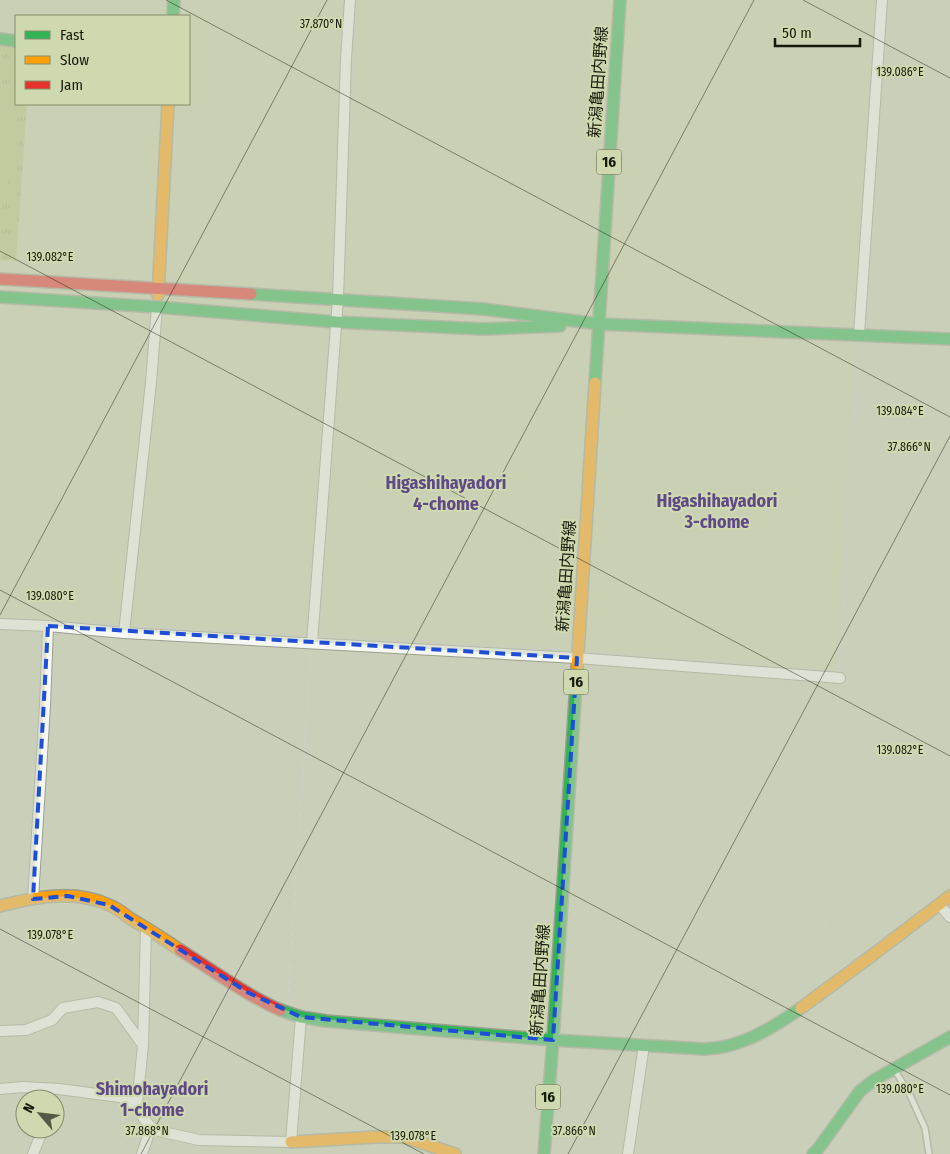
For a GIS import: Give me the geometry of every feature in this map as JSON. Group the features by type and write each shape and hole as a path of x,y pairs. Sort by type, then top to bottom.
{"street":[{"path":"173,15 174,0"},
{"path":"312,643 338,300 346,60 350,0"},
{"name":"新潟亀田内野線","path":"544,1154 620,0"},
{"path":"859,335 882,0"},
{"path":"0,40 15,41"},
{"path":"124,633 151,382 159,288 168,105"},
{"path":"0,279 483,310 599,324 950,339"},
{"path":"0,297 157,307 336,322 483,329 599,324"},
{"path":"0,624 124,633 577,658 840,678"},
{"path":"33,899 48,626"},
{"path":"0,906 33,899 68,896 87,898 109,905 269,1005 301,1017 326,1021 553,1040 704,1049 727,1046 752,1037 778,1024 950,896"},
{"path":"940,905 950,917"},
{"path":"146,928 143,1045 137,1104 144,1119 151,1127 159,1131 199,1140 291,1142 404,1137 455,1154"},
{"path":"0,1031 26,1030 52,1020 63,1008 98,1002 116,1008 143,1045"},
{"path":"291,1142 301,1017"},
{"path":"814,1154 860,1091 874,1080 950,1037"},
{"path":"628,1154 644,1045"},
{"path":"0,1090 23,1087 33,1089"},
{"path":"65,1094 120,1096 137,1104"},
{"path":"142,1154 151,1127"},
{"path":"33,1154 39,1139"}],"lane":[{"path":"894,1069 909,1094 924,1128 929,1154"}],"path":[{"path":"821,993 859,335"},
{"path":"287,1013 312,643"},
{"path":"840,678 950,686"},
{"path":"561,908 570,909 635,986 643,1005 644,1045"}],"highlighted area":[{"path":"48,626 577,658 553,1040 301,1017 249,993 109,905 68,896 33,899"}],"shaded area":[{"path":"0,0 349,0 307,635 0,616"},
{"path":"360,0 873,0 835,670 712,658 322,633"}],"green space":[{"path":"0,43 15,44 15,105 27,105 16,261 0,260"},
{"path":"0,83 15,96 15,105 8,187 0,206"}],"traffic: fast":[{"path":"173,15 174,0"},
{"path":"595,383 620,0"},
{"path":"0,39 15,41"},
{"path":"251,294 483,309 599,324 950,339"},
{"path":"0,297 157,307 336,322 483,329 560,326"},
{"path":"544,1154 577,669"},
{"path":"280,1010 301,1017 326,1021 553,1040 704,1049 724,1047 757,1035 801,1008"},
{"path":"813,1154 860,1091 874,1080 950,1037"}],"traffic: slow":[{"path":"158,295 168,105"},
{"path":"577,669 595,383"},
{"path":"0,906 54,896 82,897 96,900 115,908 180,950"},
{"path":"801,1008 950,896"},
{"path":"291,1142 404,1137 455,1154"}],"traffic: jam":[{"path":"0,279 251,294"},
{"path":"180,950 242,990 280,1010"}],"district":[{"name":"Higashihayadori 4-chome","path":"446,493"},
{"name":"Higashihayadori 3-chome","path":"717,511"},
{"name":"Shimohayadori 1-chome","path":"152,1099"}]}
